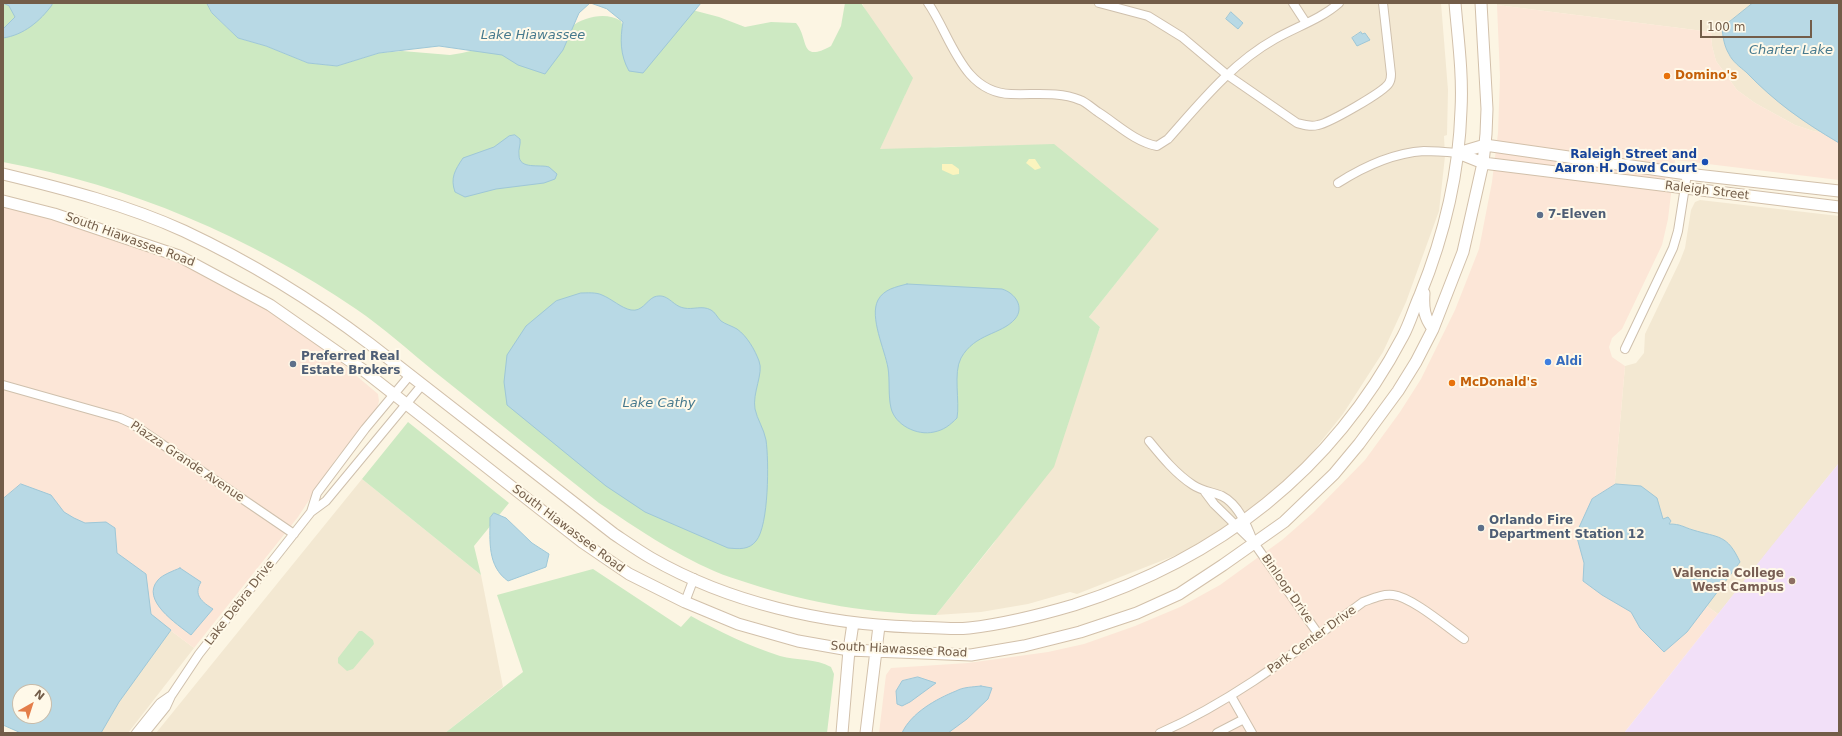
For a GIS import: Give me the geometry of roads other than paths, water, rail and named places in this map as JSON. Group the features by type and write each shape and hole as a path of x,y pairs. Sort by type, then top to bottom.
{"street":[{"path":"928,3 965,69 977,83 990,90 1009,94 1065,95 1082,101 1144,143 1157,146 1168,139 1226,74 1274,39 1306,23 1339,3"},
{"path":"1099,3 1148,16 1182,37 1226,74 1297,123 1306,126 1319,125 1380,93 1390,82 1391,74 1383,3"},
{"path":"1293,3 1306,23"},
{"name":"South Hiawassee Road","path":"3,174 67,189 134,211 184,231 290,289 334,317 614,534 651,558 694,578 761,603 798,614 879,626 966,629 1010,622 1056,610 1106,595 1150,577 1186,558 1241,523 1270,502 1301,474 1331,443 1358,408 1382,372 1404,333 1424,284 1440,238 1450,197 1458,153 1461,109 1461,69 1455,3"},
{"name":"South Hiawassee Road","path":"3,202 54,214 128,237 188,260 270,305 320,338 582,542 629,574 685,602 744,626 798,641 849,650 971,655 1024,646 1080,632 1137,613 1179,594 1284,522 1312,496 1359,444 1398,391 1433,329 1463,252 1483,163 1485,145 1487,109 1484,30 1481,3"},
{"name":"Raleigh Street","path":"1458,153 1485,145 1687,174 1839,191"},
{"path":"1338,183 1366,168 1401,154 1425,151 1458,153"},
{"name":"Raleigh Street","path":"1458,153 1483,163 1839,207"},
{"path":"1625,349 1673,248 1687,174"},
{"path":"1424,284 1423,308 1426,320 1433,329"},
{"name":"Lake Debra Drive","path":"311,512 317,494 393,394 410,375"},
{"name":"Piazza Grande Avenue","path":"3,385 120,418 131,423 294,534"},
{"name":"Lake Debra Drive","path":"145,733 166,707 171,696 199,654 311,512 326,501 422,385"},
{"path":"1149,441 1182,477 1205,492 1222,496 1241,523"},
{"path":"345,456 356,465"},
{"path":"1205,492 1214,504 1241,523"},
{"name":"Binloop Drive","path":"1241,523 1319,634"},
{"path":"685,602 694,578"},
{"name":"Park Center Drive","path":"1160,733 1181,724 1231,696 1273,669 1364,602 1378,596 1394,595 1408,600 1464,640"},
{"path":"842,733 849,650 853,623"},
{"path":"866,733 879,626"},
{"name":"Lake Debra Drive","path":"136,733 160,703 171,696"},
{"path":"1231,696 1252,733"},
{"path":"1217,733 1244,719"}],"water":[{"path":"3,3 52,3 52,5 37,22 18,34 3,38 3,29 15,17 9,6"},
{"name":"Lake Hiawassee","path":"207,3 590,3 579,13 563,50 545,74 518,65 502,55 439,46 379,53 337,66 308,63 266,46 238,38 212,13"},
{"name":"Lake Hiawassee","path":"591,3 701,3 643,73 629,71 626,65 622,53 621,35 623,22 607,9"},
{"name":"Charter Lake","path":"1753,3 1839,3 1839,143 1801,119 1779,102 1730,57 1723,38 1722,28"},
{"path":"1231,12 1243,23 1238,29 1226,19"},
{"path":"1361,32 1362,34 1365,33 1370,40 1357,46 1352,38"},
{"path":"515,135 520,139 519,155 522,163 531,166 549,167 557,174 555,179 544,183 496,189 465,197 455,192 453,178 463,158 494,147 509,136"},
{"path":"907,284 1002,289 1011,294 1019,305 1018,314 1015,319 1003,328 973,344 961,358 957,371 957,418 947,427 934,432 927,433 914,431 908,428 893,414 890,403 888,368 876,324 876,307 878,300 884,293"},
{"name":"Lake Cathy","path":"581,293 600,294 631,310 644,306 654,297 663,296 680,307 711,310 721,321 737,329 744,335 757,357 760,366 755,396 755,409 766,440 768,462 766,508 760,533 753,544 740,549 728,548 645,512 606,486 507,405 504,382 507,355 526,326 556,301"},
{"path":"21,484 51,495 64,512 74,518 85,523 106,522 115,528 117,553 146,574 151,614 171,630 119,702 101,733 21,733 3,725 3,499"},
{"path":"1616,484 1641,486 1657,498 1663,519 1668,517 1671,521 1669,524 1679,525 1721,538 1731,546 1740,562 1687,632 1664,652 1640,628 1631,612 1602,595 1583,581 1584,563 1576,534 1592,499"},
{"path":"494,513 506,518 532,543 549,554 546,567 508,581 501,575 493,561 490,544 490,518"},
{"path":"180,568 201,582 198,594 205,604 213,609 191,635 177,625 162,611 154,595 154,588 158,580"},
{"path":"918,677 936,683 910,702 902,706 897,704 896,691 902,681"},
{"path":"981,686 992,688 988,699 967,719 948,733 902,733 911,719 940,698 968,687"}],"place":[{"name":"Domino's","path":"1667,76"},
{"name":"Raleigh Street and Aaron H. Dowd Court","path":"1705,162"},
{"name":"7-Eleven","path":"1540,215"},
{"name":"Aldi","path":"1548,362"},
{"name":"Preferred Real Estate Brokers","path":"293,364"},
{"name":"McDonald's","path":"1452,383"},
{"name":"Orlando Fire Department Station 12","path":"1481,528"},
{"name":"Valencia College West Campus","path":"1792,581"}]}
